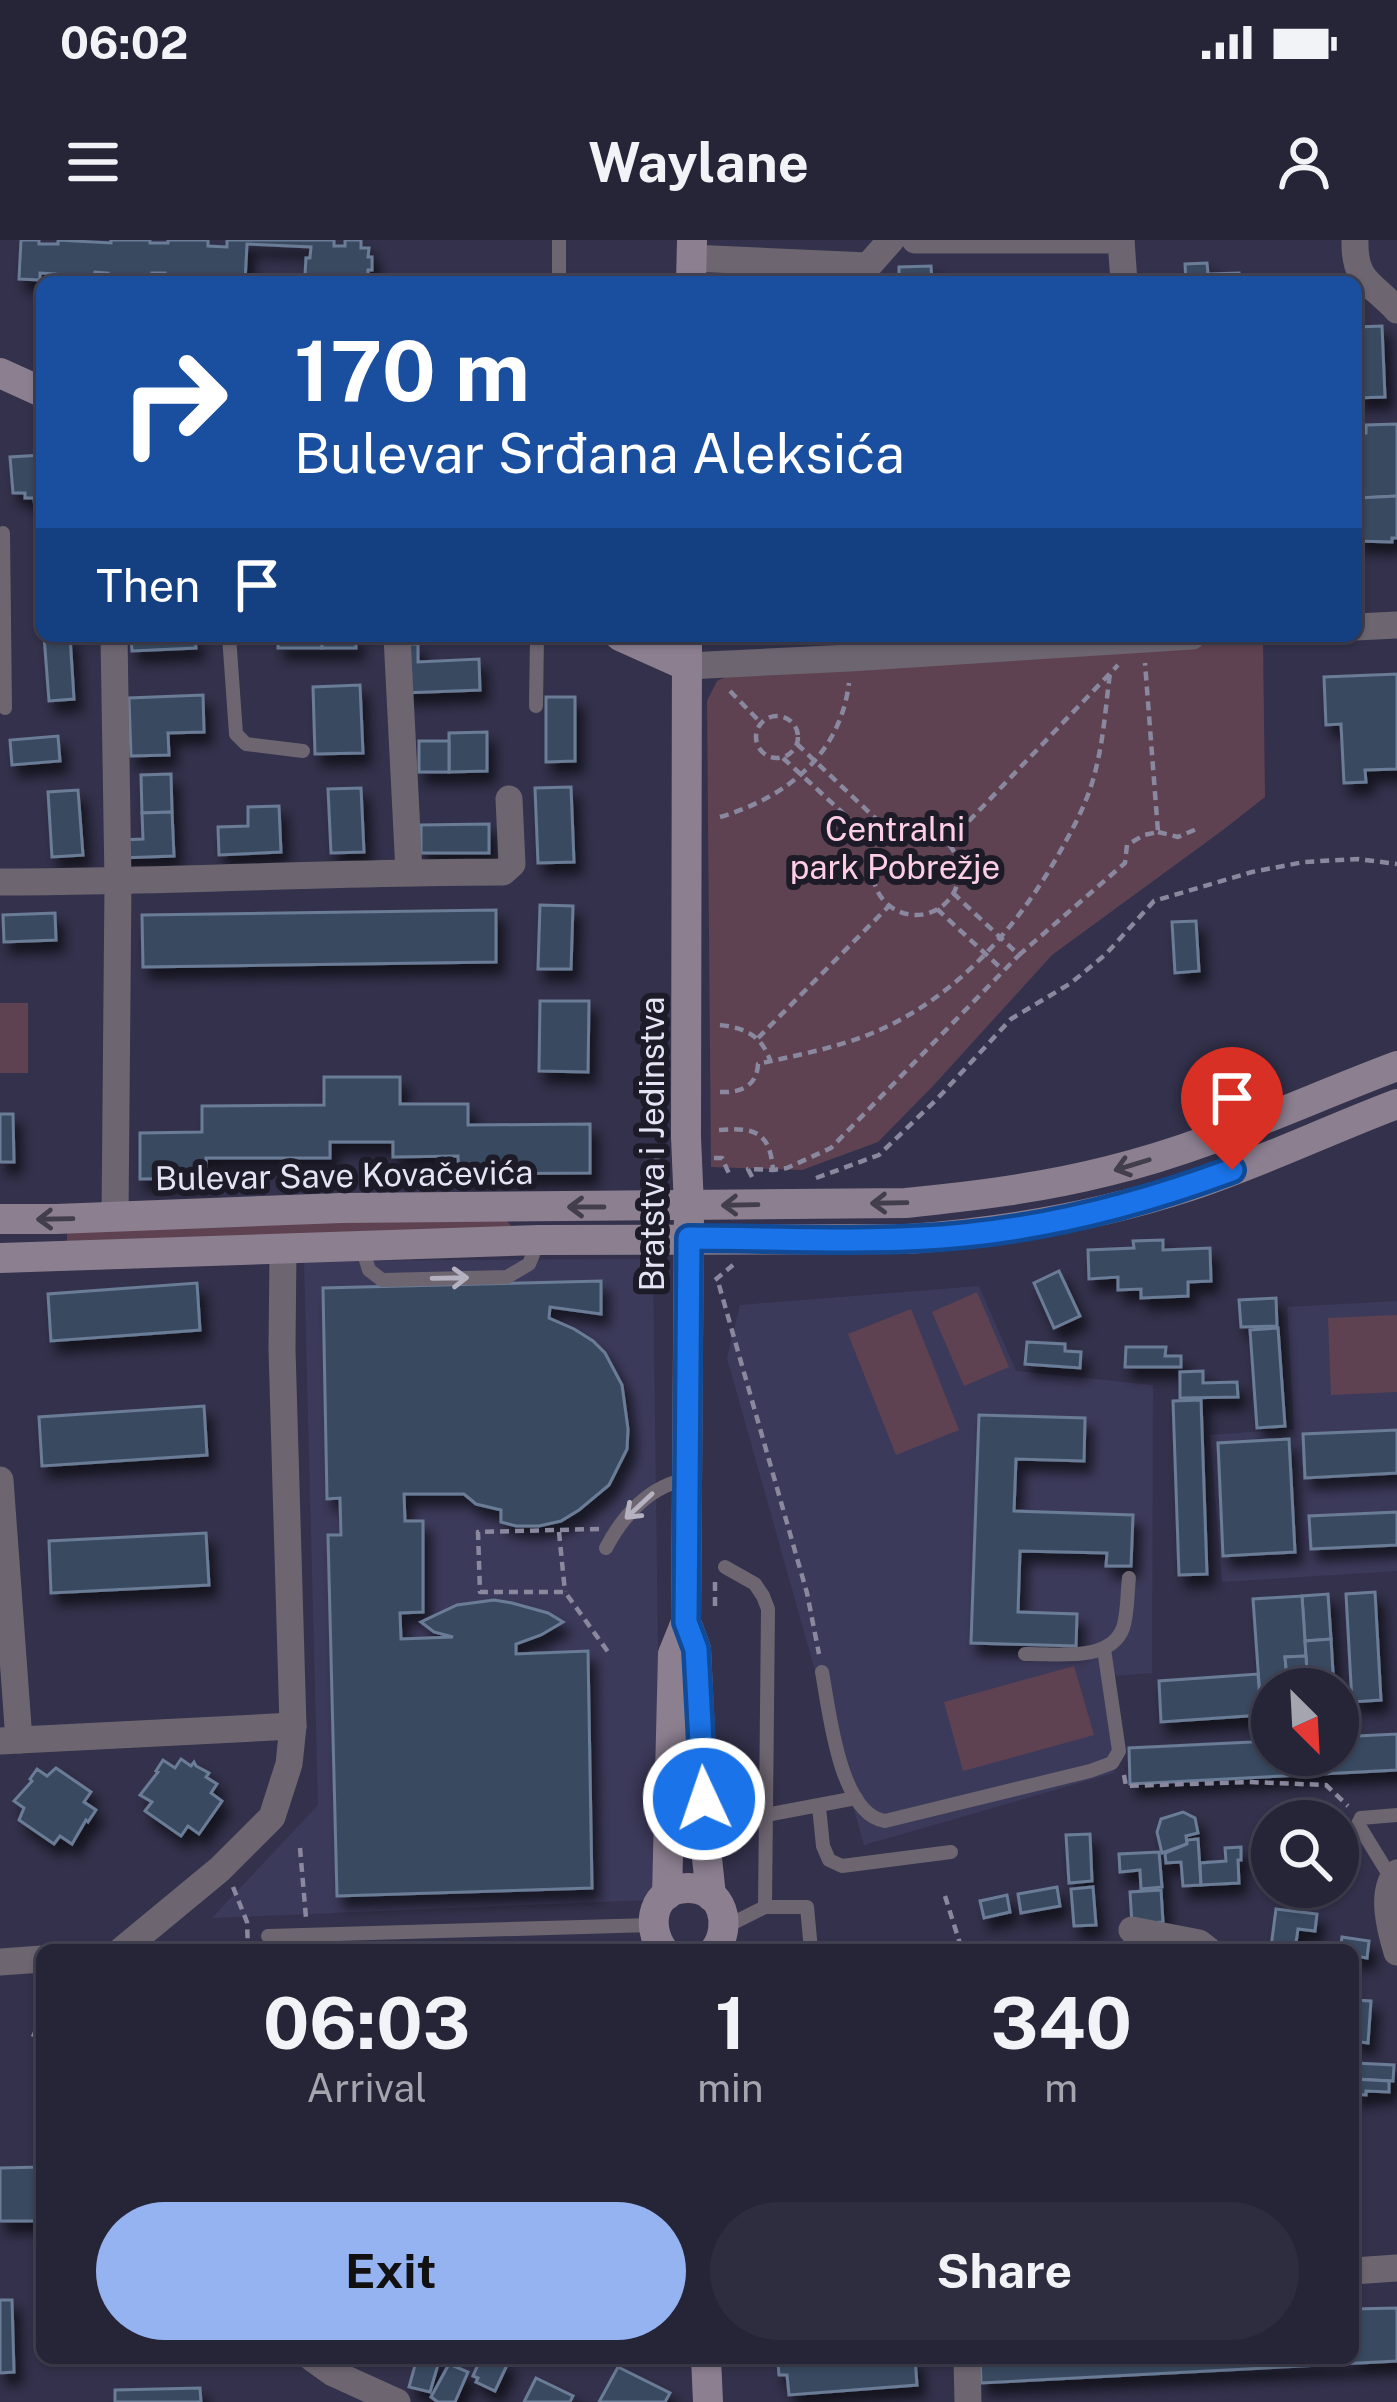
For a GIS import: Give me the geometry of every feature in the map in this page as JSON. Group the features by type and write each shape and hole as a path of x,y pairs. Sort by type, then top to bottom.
{"main road":[{"path":"0,373 36,389"},
{"path":"647,642 687,651"},
{"name":"Bratstva i Jedinstva","path":"687,651 686,1614 696,1649 711,1896 724,1915 720,1938"},
{"name":"Bulevar Save Kovačevića","path":"0,1219 341,1208 906,1203 986,1195 1111,1171 1182,1150 1397,1066"},
{"name":"Bulevar Save Kovačevića","path":"0,1258 539,1240 967,1234 1119,1207 1193,1184 1397,1104"},
{"name":"Bratstva i Jedinstva","path":"668,1895 673,1654 686,1614"},
{"path":"657,1937 659,1903 668,1895 689,1888 711,1896"},
{"path":"706,2364 707,2402"}],"street":[{"path":"691,260 864,274 891,240"},
{"path":"915,240 1121,240 1124,276"},
{"path":"1355,240 1361,276"},
{"path":"1366,294 1397,310"},
{"path":"1362,627 1397,625"},
{"path":"114,642 115,1217"},
{"path":"398,642 409,872"},
{"path":"687,651 1067,642"},
{"path":"0,882 503,872 512,864 508,799"},
{"path":"129,1944 220,1869 272,1817 289,1764 293,1726 283,1249"},
{"path":"0,1480 9,1740 293,1726"},
{"path":"1394,1875 1387,1891 1397,1952"},
{"path":"1132,1930 1200,1944"},
{"path":"0,1962 36,1959"},
{"path":"1359,2271 1397,2269"},
{"path":"326,2364 333,2402"},
{"path":"328,2364 397,2402"},
{"path":"968,2364 968,2402"}],"lane":[{"path":"559,240 559,276"},
{"path":"3,533 4,708"},
{"path":"229,642 236,734 246,744 303,751"},
{"path":"536,706 537,642"},
{"path":"606,1548 616,1528 652,1494 686,1480"},
{"path":"725,1567 755,1584 768,1609 765,1907"},
{"path":"1025,1654 1104,1649 1121,1634 1125,1623 1129,1579"},
{"path":"822,1672 838,1757 856,1798 875,1820 885,1821 1112,1763 1119,1751 1104,1649"},
{"path":"766,1815 856,1798"},
{"path":"819,1807 823,1846 829,1860 842,1866 951,1852"},
{"path":"1394,1875 1358,1824 1361,1818 1397,1815"},
{"path":"720,1938 765,1907 807,1907 810,1944"},
{"path":"268,1936 657,1937"}],"path":[{"path":"948,843 1141,642"},
{"path":"1144,642 1158,832"},
{"path":"720,817 778,794 814,760 844,716 837,651"},
{"path":"720,1092 750,1085 758,1064 864,1036 905,1016 941,994 1001,938 1041,885 1081,814 1097,765 1110,673"},
{"path":"730,691 761,723"},
{"path":"773,716 786,718 796,728 797,744 783,758 769,757 758,748 755,735 761,723 773,716"},
{"path":"797,744 893,835"},
{"path":"783,758 880,848"},
{"path":"762,1182 748,1169 787,1168 831,1148 1019,955 1125,863 1127,845 1144,835 1158,832 1178,837 1199,828"},
{"path":"922,829 948,843 958,867 953,892 937,909 913,915 889,906 872,872 880,848 893,835 908,830 922,829"},
{"path":"824,1186 806,1185 879,1155 1011,1019 1071,983 1106,954 1154,901 1304,862 1358,859 1397,864"},
{"path":"953,892 1019,955"},
{"path":"758,1038 889,906"},
{"path":"937,909 1004,971"},
{"path":"720,1025 747,1030 766,1048 770,1061"},
{"path":"719,1130 752,1130 763,1137 773,1170"},
{"path":"722,1158 736,1183"},
{"path":"644,1188 653,1178 656,1160"},
{"path":"719,1286 807,1593 822,1672"},
{"path":"565,1592 480,1592 478,1532 616,1528"},
{"path":"559,1532 565,1592 611,1656"},
{"path":"1119,1751 1126,1786 1326,1785 1361,1818"},
{"path":"299,1848 308,1936"},
{"path":"220,1869 236,1891 248,1922 248,1944"},
{"path":"946,1896 960,1944"},
{"path":"33,2037 36,2030"}],"shaded area":[{"path":"653,1259 661,1886 649,1900 212,1918 318,1805 304,1261"},
{"path":"979,1286 1016,1371 1153,1385 1152,1673 1112,1676 1114,1773 864,1845 727,1358 740,1305"},
{"path":"1397,1301 1397,1571 1222,1582 1210,1435 1294,1429 1287,1307"}],"green space":[{"name":"Centralni park Pobrežje","path":"1263,642 1265,797 1052,955 878,1142 802,1170 711,1167 707,701 717,681 742,669"},
{"path":"0,1003 28,1003 28,1073 0,1073"},
{"path":"504,1217 516,1232 67,1242 67,1229"},
{"path":"977,1292 1009,1367 964,1386 932,1312"},
{"path":"911,1309 959,1430 896,1455 848,1334"},
{"path":"1397,1315 1397,1392 1331,1395 1328,1318"},
{"path":"1074,1666 1094,1735 963,1771 944,1702"}],"building":[{"path":"21,240 58,244 58,240 208,240 208,246 227,247 227,240 334,240 334,246 345,246 345,240 361,240 361,248 369,248 368,257 372,257 368,276 310,276 305,275 311,247 247,244 245,276 107,276 95,272 94,276 40,273 36,280 19,279"},
{"path":"1207,263 1208,274 1239,276 1186,276 1185,264"},
{"path":"931,266 932,276 899,276 899,267"},
{"path":"1382,326 1385,397 1362,398 1362,327"},
{"path":"1397,424 1397,496 1362,498 1366,425"},
{"path":"36,455 36,510 34,498 13,493 10,457"},
{"path":"1397,496 1397,538 1392,542 1362,541 1362,498"},
{"path":"44,642 70,642 74,699 49,701"},
{"path":"131,642 196,642 196,648 132,651"},
{"path":"278,642 322,642 322,648 278,648"},
{"path":"322,642 356,642 356,648 322,648"},
{"path":"401,644 418,644 418,662 479,659 480,690 403,693"},
{"path":"1397,674 1397,769 1365,770 1366,782 1344,783 1341,724 1326,725 1324,677"},
{"path":"360,685 363,753 315,754 313,687"},
{"path":"203,695 204,732 168,733 169,755 131,756 129,698"},
{"path":"546,697 575,697 575,761 546,762"},
{"path":"487,732 487,771 449,772 449,733"},
{"path":"58,736 60,761 12,765 10,740"},
{"path":"419,741 449,741 449,772 419,772"},
{"path":"171,774 172,812 142,813 141,775"},
{"path":"571,787 574,862 538,863 535,788"},
{"path":"361,788 364,852 331,853 328,789"},
{"path":"78,790 83,855 52,857 48,792"},
{"path":"279,806 281,852 219,855 218,827 248,826 248,807"},
{"path":"172,812 174,856 120,858 120,840 143,839 142,813"},
{"path":"489,824 489,853 421,853 421,825"},
{"path":"540,905 573,906 571,969 538,969"},
{"path":"496,910 496,962 143,967 142,915"},
{"path":"55,913 56,940 4,942 3,915"},
{"path":"1196,921 1199,971 1175,973 1172,922"},
{"path":"540,1001 589,1001 588,1072 539,1071"},
{"path":"324,1077 400,1077 400,1104 468,1104 468,1125 590,1124 590,1173 459,1174 458,1156 393,1157 393,1142 330,1142 330,1158 206,1158 206,1178 140,1179 140,1133 202,1132 202,1106 324,1105"},
{"path":"0,1114 13,1114 14,1162 0,1162"},
{"path":"1163,1240 1163,1250 1210,1248 1211,1281 1188,1282 1188,1296 1141,1298 1141,1289 1118,1290 1118,1277 1089,1279 1088,1250 1134,1248 1133,1241"},
{"path":"1059,1271 1080,1316 1054,1328 1034,1283"},
{"path":"601,1281 601,1314 550,1307 549,1318 593,1341 622,1385 627,1449 609,1485 561,1521 539,1526 501,1522 501,1510 476,1504 464,1494 404,1494 405,1521 423,1521 423,1612 400,1613 401,1639 453,1637 421,1622 457,1605 494,1600 512,1603 563,1622 516,1644 516,1654 588,1651 592,1888 337,1896 328,1535 341,1535 340,1498 327,1499 323,1288"},
{"path":"197,1283 200,1330 51,1341 48,1294"},
{"path":"1276,1298 1277,1326 1241,1327 1239,1300"},
{"path":"1278,1328 1285,1426 1257,1428 1250,1330"},
{"path":"1027,1342 1065,1344 1065,1351 1081,1352 1080,1368 1025,1364"},
{"path":"1126,1347 1166,1347 1165,1356 1181,1356 1181,1367 1125,1367"},
{"path":"1203,1371 1203,1383 1237,1382 1238,1397 1180,1398 1180,1372"},
{"path":"1201,1400 1207,1574 1179,1575 1173,1401"},
{"path":"204,1406 207,1455 42,1466 39,1417"},
{"path":"979,1415 1085,1418 1084,1461 1016,1459 1014,1511 1133,1515 1131,1566 1106,1566 1107,1553 1020,1551 1018,1612 1077,1614 1076,1646 971,1643"},
{"path":"1397,1430 1397,1473 1305,1478 1303,1434"},
{"path":"1289,1439 1295,1552 1223,1556 1218,1443"},
{"path":"1397,1512 1397,1545 1311,1549 1309,1516"},
{"path":"206,1533 209,1585 51,1593 49,1541"},
{"path":"1375,1592 1381,1700 1359,1702 1359,1668 1350,1668 1346,1594"},
{"path":"1328,1594 1331,1639 1305,1641 1302,1596"},
{"path":"1302,1596 1306,1656 1285,1657 1286,1668 1258,1668 1253,1599"},
{"path":"1331,1639 1333,1668 1307,1668 1305,1641"},
{"path":"1306,1656 1307,1668 1286,1668 1285,1657"},
{"path":"1251,1674 1251,1716 1161,1722 1159,1681"},
{"path":"1397,1734 1397,1770 1359,1772 1359,1736"},
{"path":"1251,1742 1251,1776 1283,1776 1130,1784 1129,1748"},
{"path":"181,1759 209,1773 206,1777 217,1784 211,1793 222,1801 199,1834 188,1826 181,1836 145,1811 152,1802 140,1795 163,1760 175,1768"},
{"path":"56,1768 91,1792 84,1802 96,1810 72,1844 60,1836 54,1844 19,1820 24,1808 14,1801 37,1769 47,1776"},
{"path":"1183,1812 1195,1818 1198,1833 1186,1836 1187,1844 1162,1853 1157,1832 1161,1819"},
{"path":"1090,1834 1092,1881 1069,1883 1066,1835"},
{"path":"1198,1839 1201,1885 1183,1886 1181,1862 1166,1863 1165,1853"},
{"path":"1241,1847 1239,1883 1201,1885 1200,1863 1226,1861 1225,1848"},
{"path":"1159,1852 1162,1887 1141,1889 1140,1870 1120,1872 1119,1854"},
{"path":"1057,1887 1060,1906 1021,1913 1018,1894"},
{"path":"1093,1887 1096,1925 1074,1926 1071,1889"},
{"path":"1161,1890 1163,1922 1132,1924 1130,1892"},
{"path":"1007,1895 1010,1912 984,1918 980,1901"},
{"path":"1276,1909 1317,1914 1315,1931 1298,1929 1296,1944 1271,1944"},
{"path":"1342,1937 1369,1941 1367,1958 1359,1957 1359,1944 1341,1944"},
{"path":"1359,2000 1371,2001 1368,2043 1359,2042"},
{"path":"1359,2063 1394,2065 1393,2081 1359,2079"},
{"path":"1359,2079 1389,2081 1389,2092 1366,2091 1359,2094"},
{"path":"36,2167 36,2221 0,2221 0,2168"},
{"path":"0,2300 12,2300 14,2372 0,2373"},
{"path":"1397,2308 1397,2361 1359,2363 1359,2309"},
{"path":"415,2364 438,2364 430,2392 409,2387"},
{"path":"449,2364 468,2372 455,2402 438,2402 431,2397"},
{"path":"478,2364 508,2364 495,2391 473,2376"},
{"path":"778,2364 915,2364 917,2385 789,2395 787,2375 779,2375"},
{"path":"980,2364 1340,2364 981,2383"},
{"path":"618,2367 670,2393 665,2402 599,2402"},
{"path":"536,2378 573,2396 570,2402 524,2402"},
{"path":"200,2388 201,2402 115,2402 115,2390"}],"route":[{"path":"704,1799 696,1649 686,1622 689,1238 967,1234 1119,1207 1232,1170"}]}
